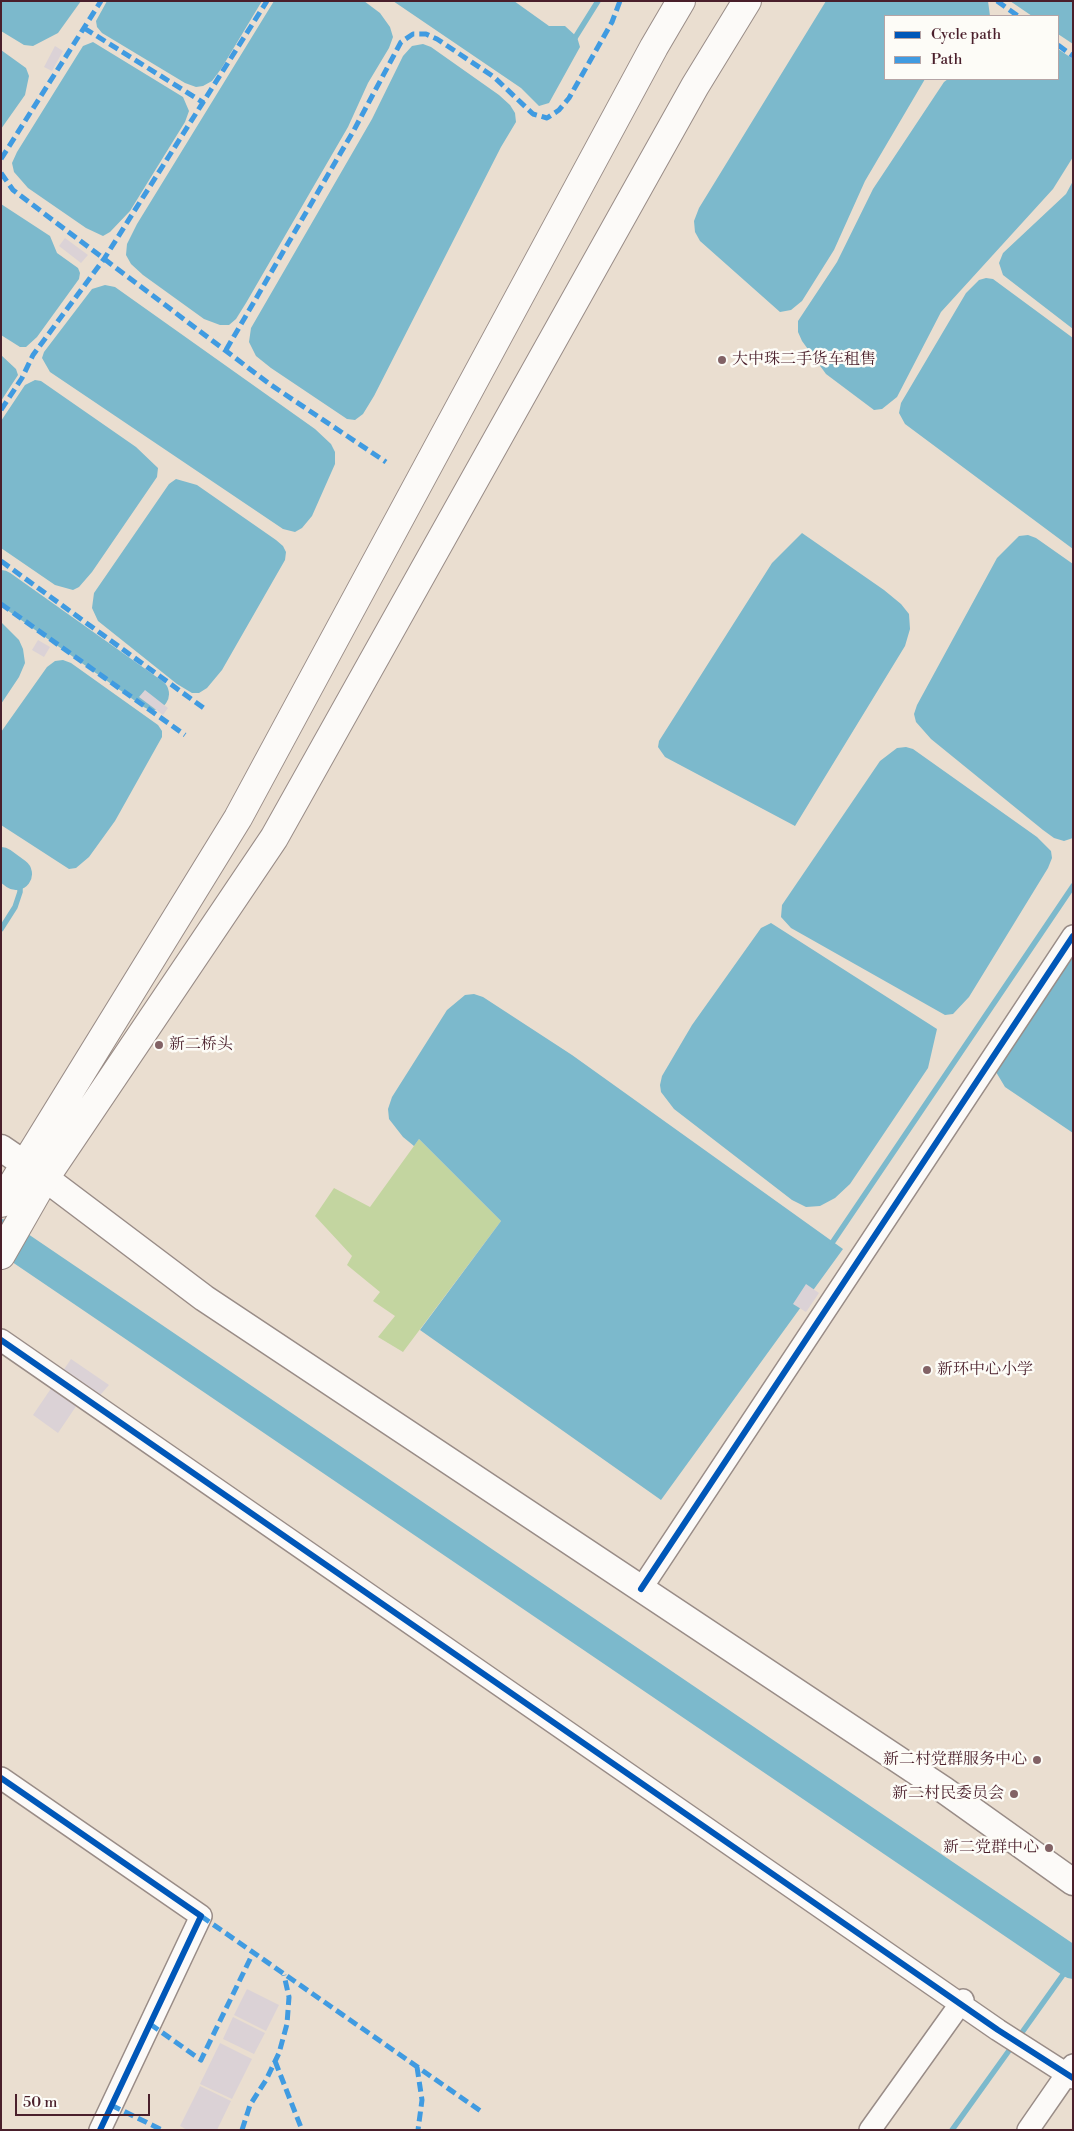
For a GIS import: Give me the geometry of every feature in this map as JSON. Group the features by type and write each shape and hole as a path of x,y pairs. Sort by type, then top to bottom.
{"highway":[{"path":"34,1171 238,818 654,47 681,1"},
{"path":"1,1255 11,1202 274,838 690,94 747,1"}],"street":[{"path":"641,1589 1073,936"},
{"path":"1,1148 204,1298 944,1790 1073,1882"},
{"path":"1,1340 998,2030 1073,2078"},
{"path":"1,1778 201,1916 100,2130"},
{"path":"870,2130 963,2000"},
{"path":"1028,2130 1073,2065"}],"green space":[{"path":"419,1139 501,1221 403,1352 378,1337 395,1316 373,1301 380,1292 347,1265 352,1256 315,1216 334,1188 370,1207"}],"water":[{"path":"1,1 81,1 58,33 33,46 24,45 1,31"},
{"path":"107,1 262,1 212,81 203,86 196,87 185,83 102,33 97,27 96,21"},
{"path":"274,1 364,1 380,13 390,27 393,37 389,48 368,83 348,127 246,303 236,319 229,325 220,325 204,319 143,275 131,264 126,255 127,244 137,224"},
{"path":"393,1 514,1 549,26 565,26 577,37 580,47 549,103 539,106 521,88"},
{"path":"826,1 988,1 990,15 884,15 884,80 924,80 865,181 834,250 802,301 791,310 780,312 700,241 695,232 694,221 699,208"},
{"path":"1010,1 1073,1 1073,44 1059,35 1059,15 1031,15"},
{"path":"93,42 183,97 189,111 185,122 130,211 110,232 103,236 86,228 28,188 14,172 12,163 83,46"},
{"path":"423,44 431,47 499,95 510,105 515,113 516,122 501,147 374,396 363,414 355,420 347,419 256,356 249,342 251,328 372,119 403,56 412,46"},
{"path":"1,50 26,68 29,76 25,95 1,129"},
{"path":"1059,50 1073,59 1073,157 1053,189 941,312 897,397 882,409 874,410 826,374 802,341 798,332 798,321 837,262 873,189 947,80 1059,80"},
{"path":"1073,181 1073,329 1003,275 999,263 1003,253 1066,194"},
{"path":"1,204 50,236 57,253 78,268 80,273 79,279 37,337 26,347 20,347 1,335"},
{"path":"993,279 1073,338 1073,549 905,424 899,413 901,403 966,293 979,280"},
{"path":"105,285 115,287 315,429 331,444 335,452 335,464 312,516 302,528 295,532 283,529 50,372 42,358 44,352 92,289"},
{"path":"1,355 16,369 18,375 1,401"},
{"path":"35,380 41,381 136,447 158,468 157,477 92,572 79,587 73,590 55,585 1,548 1,421 25,385"},
{"path":"176,479 197,485 276,540 283,546 286,552 285,560 222,670 207,688 199,693 192,693 177,684 98,621 92,608 94,593 169,484"},
{"path":"802,533 901,604 909,614 910,629 905,646 795,826 665,757 658,747 659,741 772,563"},
{"path":"1028,535 1036,538 1073,564 1073,838 1064,841 1054,838 1043,830 931,739 916,722 914,714 917,705 997,558 1019,536"},
{"path":"1,622 19,640 23,649 25,663 19,677 1,704"},
{"path":"63,660 71,663 158,725 162,731 162,737 115,821 89,857 76,868 69,869 1,825 1,732 47,667 55,661"},
{"path":"906,747 913,749 1037,837 1051,851 1052,858 1048,868 969,997 953,1014 945,1015 791,928 781,917 782,905 880,761 897,748"},
{"path":"771,923 937,1029 928,1068 850,1184 835,1198 820,1206 806,1207 792,1200 674,1109 661,1092 662,1076 692,1025 761,928"},
{"path":"1073,950 1073,1133 1005,1087 996,1072 997,1064"},
{"path":"474,994 483,997 572,1055 843,1249 661,1500 420,1330 501,1221 419,1139 414,1146 403,1137 389,1119 388,1109 392,1097 447,1010 465,995"}],"building":[{"path":"55,46 63,51 52,71 44,67"},
{"path":"65,238 88,255 81,263 59,246"},
{"path":"38,640 50,647 44,657 32,650"},
{"path":"145,690 168,708 163,715 139,697"},
{"path":"806,1284 819,1293 806,1312 793,1304"},
{"path":"71,1359 109,1385 95,1401 85,1393 58,1433 33,1415"},
{"path":"247,1989 279,2005 266,2031 234,2015"},
{"path":"233,2017 265,2033 254,2054 223,2039"},
{"path":"220,2043 252,2059 232,2099 200,2084"},
{"path":"200,2086 231,2101 217,2130 187,2130 180,2126"}],"waterway":[{"path":"573,41 598,1"},
{"path":"1,586 153,694"},
{"path":"1,863 16,874"},
{"path":"1,929 15,907 20,892 20,882 16,874"},
{"path":"832,1243 1073,886"},
{"path":"1,1235 1073,1963"},
{"path":"1018,2038 1072,1962"},
{"path":"952,2130 1013,2045"}],"marked path":[{"path":"1,159 101,1"},
{"path":"1,410 22,378 33,355 104,259 267,1"},
{"path":"226,350 354,130 401,42 413,34 426,34 437,39 494,77 533,114 547,118 559,110 569,98 612,22 620,1"},
{"path":"997,1 1017,15"},
{"path":"84,28 204,103"},
{"path":"1059,46 1073,56"},
{"path":"1,173 13,190 271,385 386,462"},
{"path":"1,561 205,709"},
{"path":"1,604 185,735"},
{"path":"201,1916 482,2112"},
{"path":"150,2024 201,2060 253,1953"},
{"path":"242,2130 250,2105 266,2080 279,2053 287,2024 289,1997 284,1975"},
{"path":"275,2061 302,2130"},
{"path":"417,2067 422,2100 418,2130"},
{"path":"111,2105 162,2130"}],"cycle path":[{"path":"641,1589 1073,936"},
{"path":"1,1340 998,2030 1073,2078"},
{"path":"1,1778 201,1916 100,2130"}],"place":[{"name":"大中珠二手货车租售","path":"722,360"},
{"name":"新二桥头","path":"159,1045"},
{"name":"新环中心小学","path":"927,1370"},
{"name":"新二村党群服务中心","path":"1037,1760"},
{"name":"新二村民委员会","path":"1014,1794"},
{"name":"新二党群中心","path":"1049,1848"}]}
